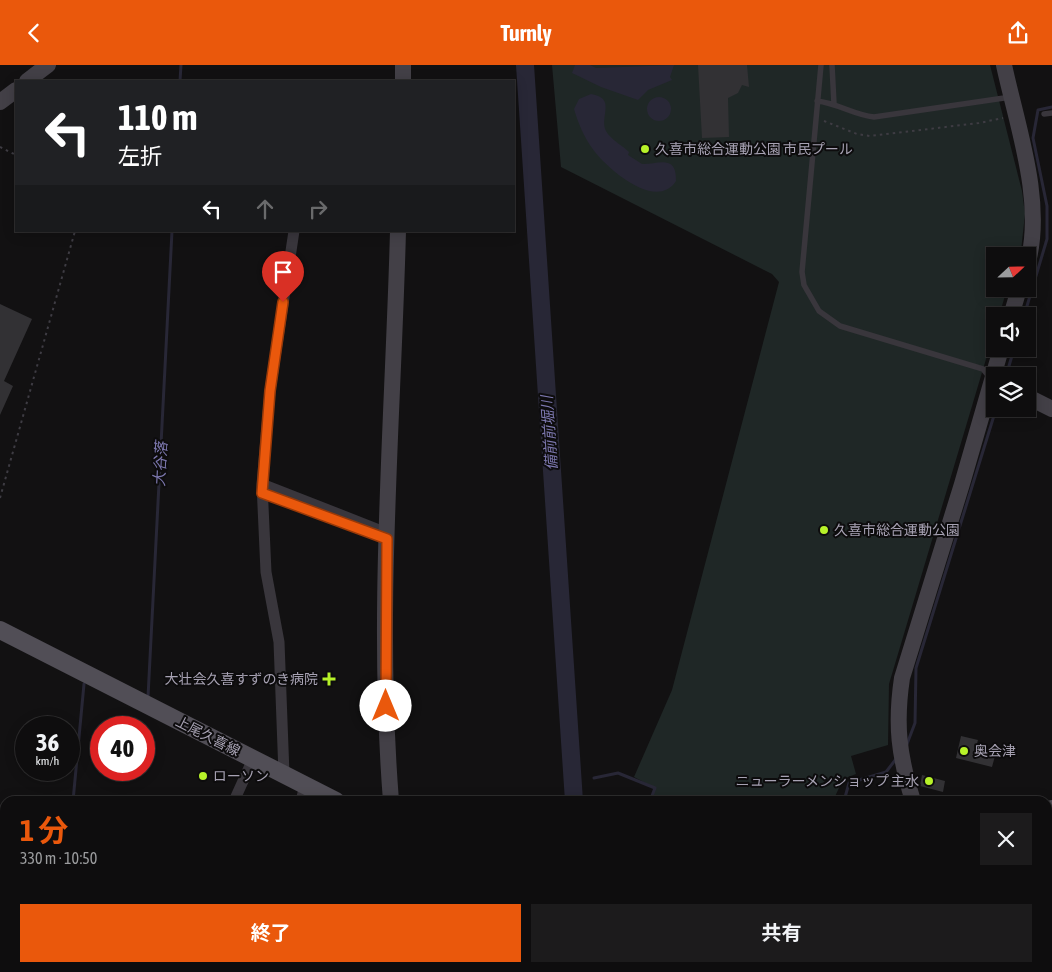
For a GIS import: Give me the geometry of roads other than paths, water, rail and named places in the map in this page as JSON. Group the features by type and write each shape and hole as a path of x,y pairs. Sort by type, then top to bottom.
{"main road":[{"name":"上尾久喜線","path":"0,630 284,774 303,793 315,796"}],"street":[{"path":"28,80 48,65"},
{"path":"403,65 403,80"},
{"path":"1004,65 1030,183 1034,217 1030,247"},
{"path":"0,102 15,91"},
{"path":"284,774 279,642 266,572 262,489 270,391 294,232"},
{"path":"391,796 386,706 387,536 398,232"},
{"path":"1036,401 1052,409"},
{"path":"912,796 901,759 898,740 898,704 902,678 986,403"},
{"path":"262,489 387,536"},
{"path":"236,796 253,759"}],"lane":[{"path":"821,65 802,272 804,285 819,311 840,326 983,369 986,372"},
{"path":"832,65 834,104"},
{"path":"817,101 834,104 861,115 874,117 1011,97"},
{"path":"1044,114 1052,113"}],"waterway":[{"name":"大谷落","path":"180,80 181,65"},
{"name":"備前前堀川","path":"525,65 574,796"},
{"path":"1027,307 1047,239 1047,206 1033,138 1038,110 1052,107"},
{"name":"大谷落","path":"148,697 172,232"},
{"path":"1009,367 1012,357"},
{"path":"907,744 915,723 916,668 994,417"},
{"path":"73,796 84,684"},
{"path":"845,796 849,783 886,772 896,759"},
{"path":"594,778 618,773 655,788 652,796"}],"place":[{"name":"久喜市総合運動公園 市民プール","path":"645,149"},
{"name":"久喜市総合運動公園","path":"824,530"},
{"name":"大壮会久喜すずのき病院","path":"329,679"},
{"name":"奥会津","path":"964,751"},
{"name":"ローソン","path":"203,776"},
{"name":"ニューラーメンショップ 主水","path":"929,781"}]}
